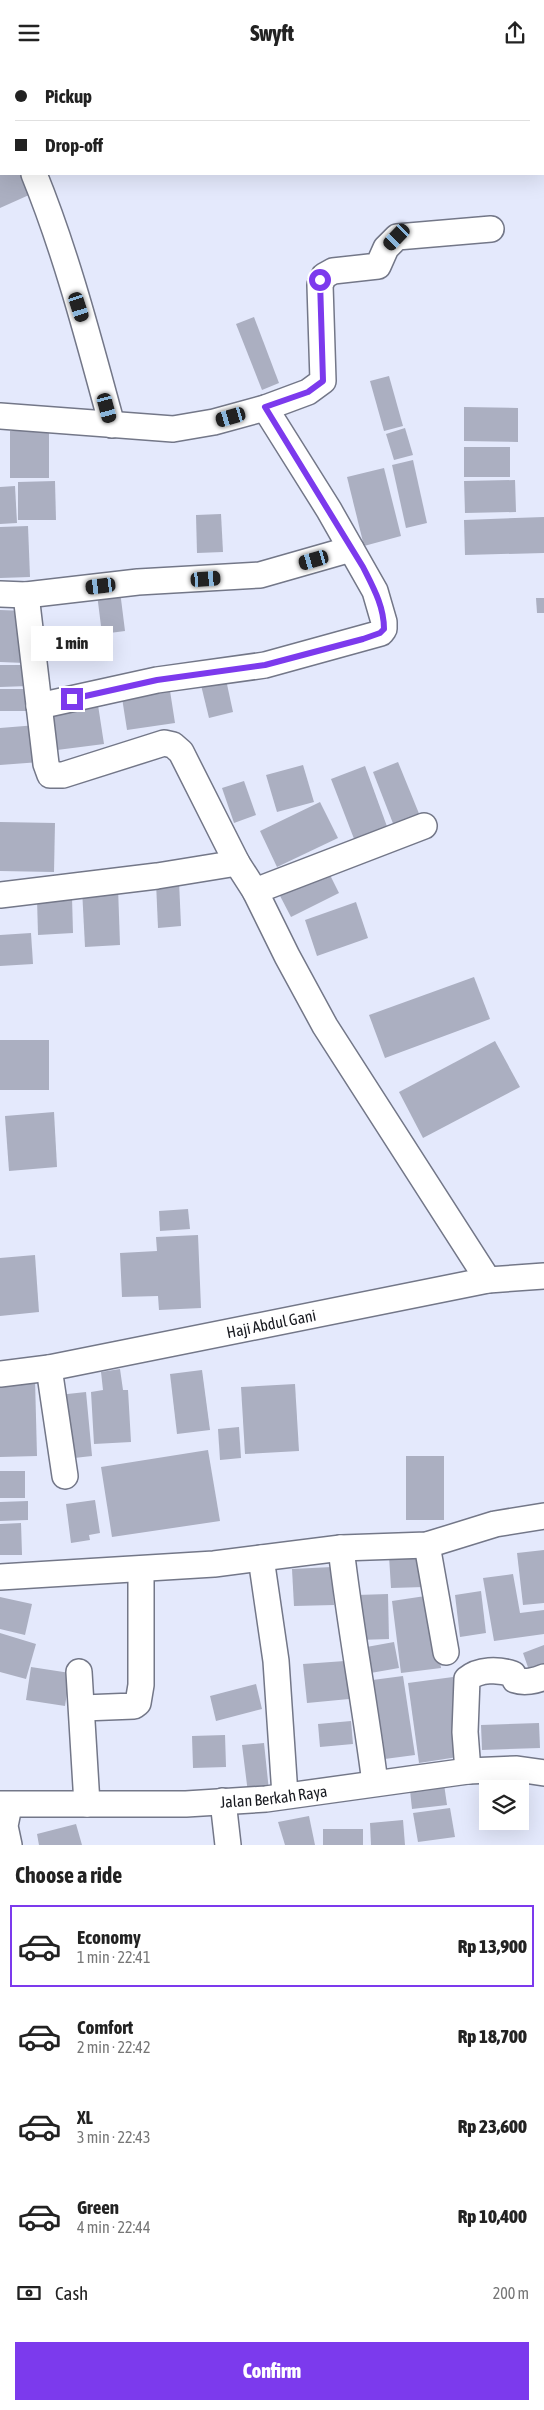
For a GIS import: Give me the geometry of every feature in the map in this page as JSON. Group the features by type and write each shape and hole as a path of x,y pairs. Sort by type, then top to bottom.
{"street":[{"path":"34,175 47,205 84,323 112,425"},
{"path":"0,416 172,429 214,422 308,392 323,381 320,285 324,276 333,271 378,266 386,248 397,237 492,229"},
{"path":"38,706 157,680 265,665 380,633 384,629 384,622 375,591 329,510 265,407"},
{"path":"0,594 26,595 138,582 260,575 351,549"},
{"path":"26,595 38,706 46,764 50,775 63,775 164,743 172,745 180,752 222,865 255,891 287,956 325,1026 488,1280"},
{"path":"255,891 424,826"},
{"path":"0,895 157,876 222,865"},
{"name":"Haji Abdul Gani","path":"0,1374 49,1368 488,1280 544,1276"},
{"path":"49,1368 65,1476"},
{"path":"0,1577 141,1569 261,1558 341,1548 427,1545 495,1524 544,1516"},
{"path":"427,1545 446,1652"},
{"path":"341,1548 375,1783"},
{"path":"261,1558 276,1661 285,1795"},
{"path":"83,1709 134,1705 138,1703 142,1685 141,1569"},
{"path":"468,1771 466,1732 467,1679 475,1673 487,1671 513,1674 516,1680 520,1682 544,1677"},
{"path":"79,1672 83,1709 87,1804"},
{"name":"Jalan Berkah Raya","path":"5,1805 186,1804 285,1795 468,1771 517,1769 544,1773"},
{"path":"223,1801 228,1845"},
{"path":"5,1805 5,1826 9,1845"}],"building":[{"path":"0,175 20,175 29,195 0,208"},
{"path":"254,317 279,383 262,390 236,324"},
{"path":"389,376 403,426 384,431 370,381"},
{"path":"464,407 518,408 518,442 464,441"},
{"path":"405,428 413,455 394,460 386,434"},
{"path":"10,431 49,431 49,478 10,478"},
{"path":"464,447 510,447 510,477 464,477"},
{"path":"413,460 427,523 406,528 392,465"},
{"path":"384,468 401,536 364,546 347,477"},
{"path":"515,480 516,512 465,513 464,481"},
{"path":"55,481 56,520 18,520 18,482"},
{"path":"15,486 17,523 0,524 0,487"},
{"path":"221,514 223,552 197,553 196,515"},
{"path":"544,517 544,553 465,555 464,520"},
{"path":"28,526 30,577 0,578 0,527"},
{"path":"120,591 125,631 102,634 97,594"},
{"path":"536,598 544,598 544,613 537,613"},
{"path":"0,610 26,611 25,663 0,662"},
{"path":"0,665 29,665 29,686 0,687"},
{"path":"225,675 233,712 209,718 200,681"},
{"path":"0,689 32,689 32,711 0,711"},
{"path":"170,691 175,723 127,730 122,698"},
{"path":"98,705 104,744 57,750 52,712"},
{"path":"37,725 40,762 0,765 0,728"},
{"path":"398,762 420,816 394,826 373,772"},
{"path":"303,765 314,802 277,812 266,775"},
{"path":"365,766 389,832 356,844 331,779"},
{"path":"244,781 256,815 234,823 222,788"},
{"path":"320,802 338,838 277,867 260,831"},
{"path":"0,822 55,823 54,872 0,871"},
{"path":"326,867 339,893 291,917 278,892"},
{"path":"179,881 181,926 158,928 156,882"},
{"path":"118,887 120,945 85,947 82,889"},
{"path":"72,897 73,933 38,935 37,898"},
{"path":"356,902 368,938 317,956 305,920"},
{"path":"31,933 33,964 0,966 0,935"},
{"path":"474,977 490,1019 385,1058 369,1015"},
{"path":"0,1040 49,1040 49,1090 0,1090"},
{"path":"495,1041 520,1087 423,1138 399,1092"},
{"path":"54,1112 57,1167 9,1171 5,1116"},
{"path":"188,1209 190,1229 160,1231 159,1211"},
{"path":"198,1235 201,1308 159,1310 158,1296 122,1297 120,1253 157,1251 156,1237"},
{"path":"35,1255 39,1312 0,1316 0,1258"},
{"path":"120,1369 123,1390 128,1390 131,1442 94,1444 91,1392 103,1390 101,1372"},
{"path":"202,1370 210,1430 177,1434 170,1374"},
{"path":"35,1379 37,1456 0,1457 0,1380"},
{"path":"295,1384 299,1451 245,1454 241,1387"},
{"path":"86,1392 92,1456 65,1459 58,1395"},
{"path":"239,1427 241,1458 220,1460 218,1429"},
{"path":"208,1450 220,1521 112,1537 101,1467"},
{"path":"406,1456 444,1456 444,1520 406,1520"},
{"path":"0,1471 25,1471 25,1498 0,1498"},
{"path":"95,1500 100,1533 89,1535 90,1540 71,1543 66,1504"},
{"path":"28,1501 28,1520 0,1521 0,1502"},
{"path":"21,1523 22,1555 0,1555 0,1524"},
{"path":"544,1550 544,1603 523,1605 517,1553"},
{"path":"422,1554 424,1587 391,1588 389,1556"},
{"path":"332,1567 334,1605 294,1606 292,1569"},
{"path":"513,1574 520,1613 544,1610 544,1634 494,1641 483,1578"},
{"path":"481,1591 486,1633 460,1637 455,1595"},
{"path":"388,1594 389,1639 358,1640 357,1595"},
{"path":"432,1595 441,1668 401,1673 392,1601"},
{"path":"0,1597 32,1604 25,1635 0,1629"},
{"path":"0,1633 36,1644 26,1679 0,1672"},
{"path":"394,1642 399,1668 365,1674 361,1648"},
{"path":"544,1645 544,1671 531,1676 523,1653"},
{"path":"345,1661 349,1699 307,1703 303,1664"},
{"path":"31,1667 70,1673 65,1706 26,1700"},
{"path":"403,1676 415,1755 377,1760 365,1681"},
{"path":"453,1677 464,1756 419,1763 408,1683"},
{"path":"256,1684 262,1709 216,1721 210,1696"},
{"path":"351,1721 353,1744 320,1747 318,1724"},
{"path":"539,1723 540,1748 482,1750 481,1725"},
{"path":"225,1735 226,1767 193,1768 192,1736"},
{"path":"264,1743 269,1791 248,1793 242,1745"},
{"path":"443,1777 447,1805 412,1809 409,1781"},
{"path":"450,1808 455,1837 418,1842 413,1813"},
{"path":"309,1816 315,1845 285,1845 278,1822"},
{"path":"403,1820 405,1845 371,1845 370,1823"},
{"path":"76,1824 82,1845 39,1845 37,1834"},
{"path":"323,1829 363,1829 363,1845 323,1845"}],"route":[{"path":"72,699 157,680 265,665 363,639 380,633 384,629 382,611 375,591 363,567 265,407 315,389 323,381 320,280"}]}
